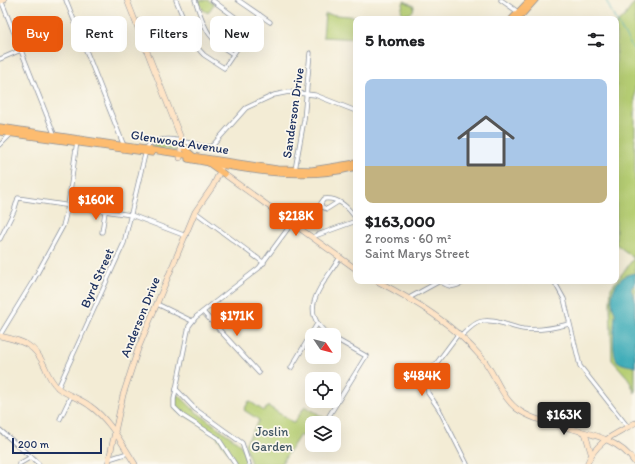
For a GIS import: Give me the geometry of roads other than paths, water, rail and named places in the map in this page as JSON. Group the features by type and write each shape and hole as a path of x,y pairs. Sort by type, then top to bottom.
{"main road":[{"path":"127,0 182,141 187,151 194,156"},
{"path":"515,16 530,0"},
{"path":"521,16 535,0"},
{"name":"Glenwood Avenue","path":"0,127 14,132"},
{"name":"Glenwood Avenue","path":"0,132 14,132 55,137 145,150 208,162 295,172 331,173 353,168"},
{"path":"180,156 182,141"},
{"name":"Glenwood Avenue","path":"180,156 194,156 224,163"},
{"path":"208,162 353,267"},
{"name":"Anderson Drive","path":"108,461 123,395 138,349 195,212 222,173 224,163"},
{"name":"Glenwood Avenue","path":"295,172 353,163"},
{"path":"383,284 435,314 460,334 490,369 506,398 515,407 529,415 605,440 625,451 635,463"},
{"path":"0,336 16,340 33,347 39,354 48,375 58,388 85,402 95,410 114,432 135,464"},
{"path":"587,464 591,453 605,440 635,423"},
{"path":"586,433 591,453"}],"street":[{"path":"1,0 12,28"},
{"path":"66,0 124,147"},
{"path":"176,0 198,50 224,68 233,54 211,38 206,31 195,0"},
{"path":"212,0 234,16"},
{"path":"238,0 270,22"},
{"path":"501,0 518,12"},
{"path":"0,59 16,52"},
{"path":"22,52 55,137"},
{"name":"Sanderson Drive","path":"295,172 307,94 310,53"},
{"path":"145,150 153,142 162,139 182,141 209,147 213,145 246,108 256,102 282,93 307,94 323,98 353,110"},
{"path":"0,145 14,132"},
{"path":"0,336 59,234 68,206 77,140"},
{"name":"Byrd Street","path":"58,388 124,243 143,169 145,150"},
{"path":"0,239 14,211 18,198 131,215 186,236"},
{"path":"338,202 345,205 353,216"},
{"path":"102,232 105,212"},
{"path":"195,212 264,263"},
{"path":"312,237 353,221"},
{"path":"235,464 218,438 175,409 173,403 186,335 192,321 264,263 292,223"},
{"path":"321,328 317,324 312,312 313,305 316,297 340,257"},
{"path":"409,298 435,284"},
{"path":"444,284 449,287 455,287 460,284"},
{"path":"556,284 564,298 580,366 628,427"},
{"path":"157,304 192,321"},
{"path":"203,312 259,373"},
{"path":"467,464 439,409 428,393 427,383 430,372 460,334 480,322 489,321 512,327 533,329 548,329 569,324"},
{"path":"291,368 317,324"},
{"path":"329,416 366,356 341,342"},
{"path":"176,389 194,409 242,443 249,464"},
{"path":"60,419 71,396"},
{"path":"0,430 39,464"},
{"path":"108,461 128,453"},
{"path":"19,464 31,457"}],"water":[{"path":"635,273 635,283 631,289 635,299 635,367 622,364 617,361 614,344 615,314 612,295 620,280 629,274"}],"waterway":[{"path":"606,0 614,16"},
{"path":"619,25 635,52"}],"park label":[{"name":"Joslin Garden","path":"272,438"}]}
